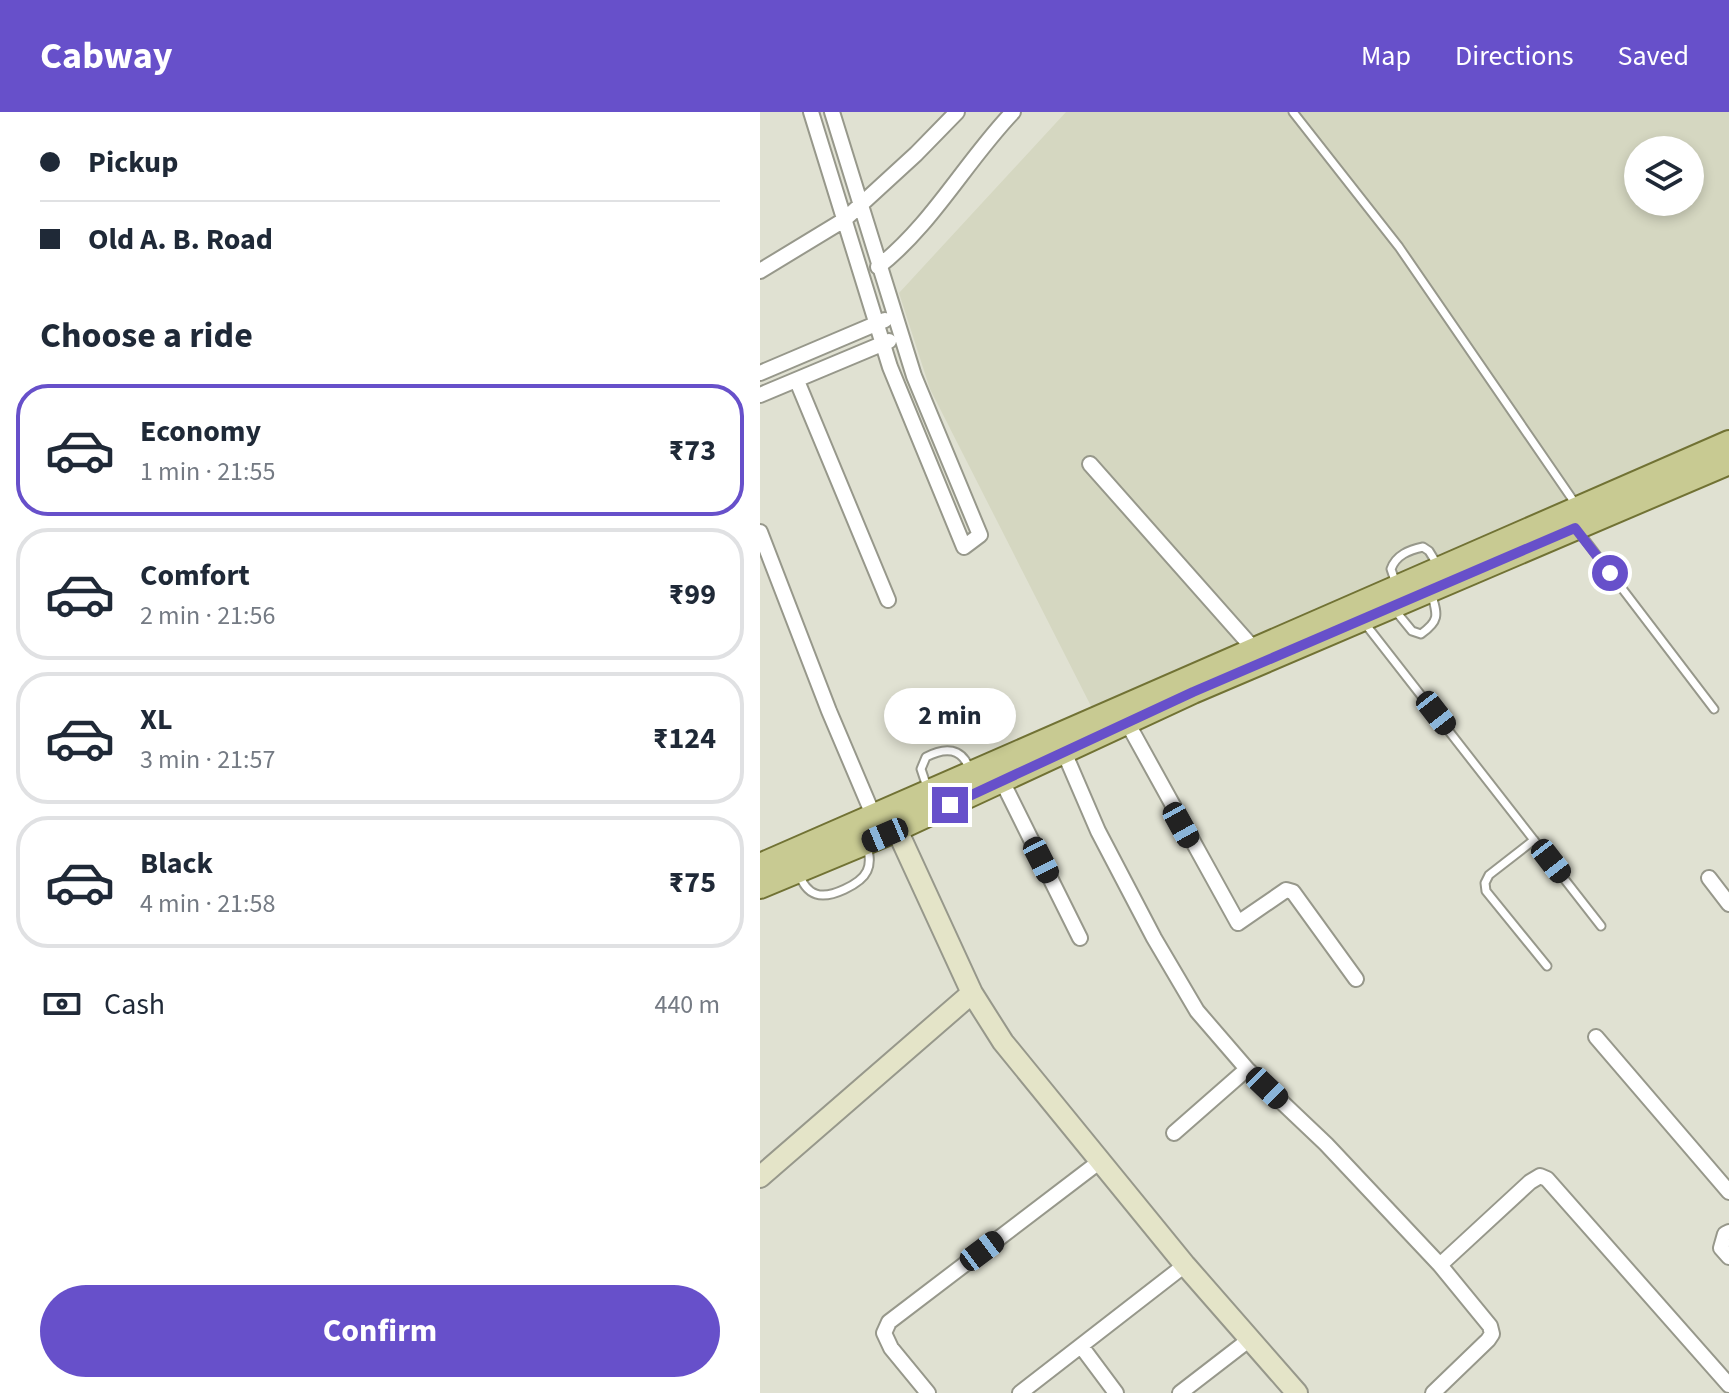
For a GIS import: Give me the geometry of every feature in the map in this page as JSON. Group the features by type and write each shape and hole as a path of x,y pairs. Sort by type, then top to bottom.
{"main road":[{"path":"760,865 1253,648 1395,596 1430,590 1729,442"},
{"path":"760,887 897,830 1193,692 1362,619 1439,567 1729,463"}],"street":[{"path":"811,112 883,344 964,547 980,535 914,376 832,112"},
{"path":"761,268 844,220 957,112"},
{"path":"878,267 901,249 991,135 1013,112"},
{"path":"760,373 894,316"},
{"path":"760,395 901,337"},
{"path":"797,381 888,600"},
{"path":"1090,464 1253,648"},
{"path":"760,532 829,711 874,817"},
{"path":"1128,724 1238,923 1286,890 1293,892 1356,979"},
{"path":"1064,752 1098,831 1197,1011 1247,1069 1326,1144 1483,1315 1492,1334 1433,1393"},
{"path":"1002,781 1080,938"},
{"path":"897,830 972,993 1003,1042 1185,1265 1297,1393"},
{"path":"1709,878 1729,904"},
{"path":"760,1177 972,993"},
{"path":"1596,1037 1729,1192"},
{"path":"1174,1133 1247,1069"},
{"path":"928,1393 891,1348 884,1333 889,1322 1099,1162"},
{"path":"1440,1265 1540,1176 1547,1179 1729,1385"},
{"path":"1729,1232 1725,1234 1721,1248 1729,1257"},
{"path":"1020,1393 1185,1265"},
{"path":"1180,1393 1250,1339"},
{"path":"1081,1346 1116,1393"}],"lane":[{"path":"1293,112 1399,247 1576,518 1714,709"},
{"path":"1395,596 1405,624 1421,634 1435,624 1430,590"},
{"path":"1362,619 1601,926"},
{"path":"929,792 922,764 926,757 937,751 957,751 968,763 971,773"},
{"path":"1534,840 1489,875 1485,883 1486,891 1547,966"},
{"path":"797,872 805,887 815,894 829,895 860,880 867,873 870,859 867,843"}],"shaded area":[{"path":"1066,112 1729,112 1729,430 1094,712 930,389 899,293"}],"route":[{"path":"950,805 1193,692 1575,528 1610,573"}]}
